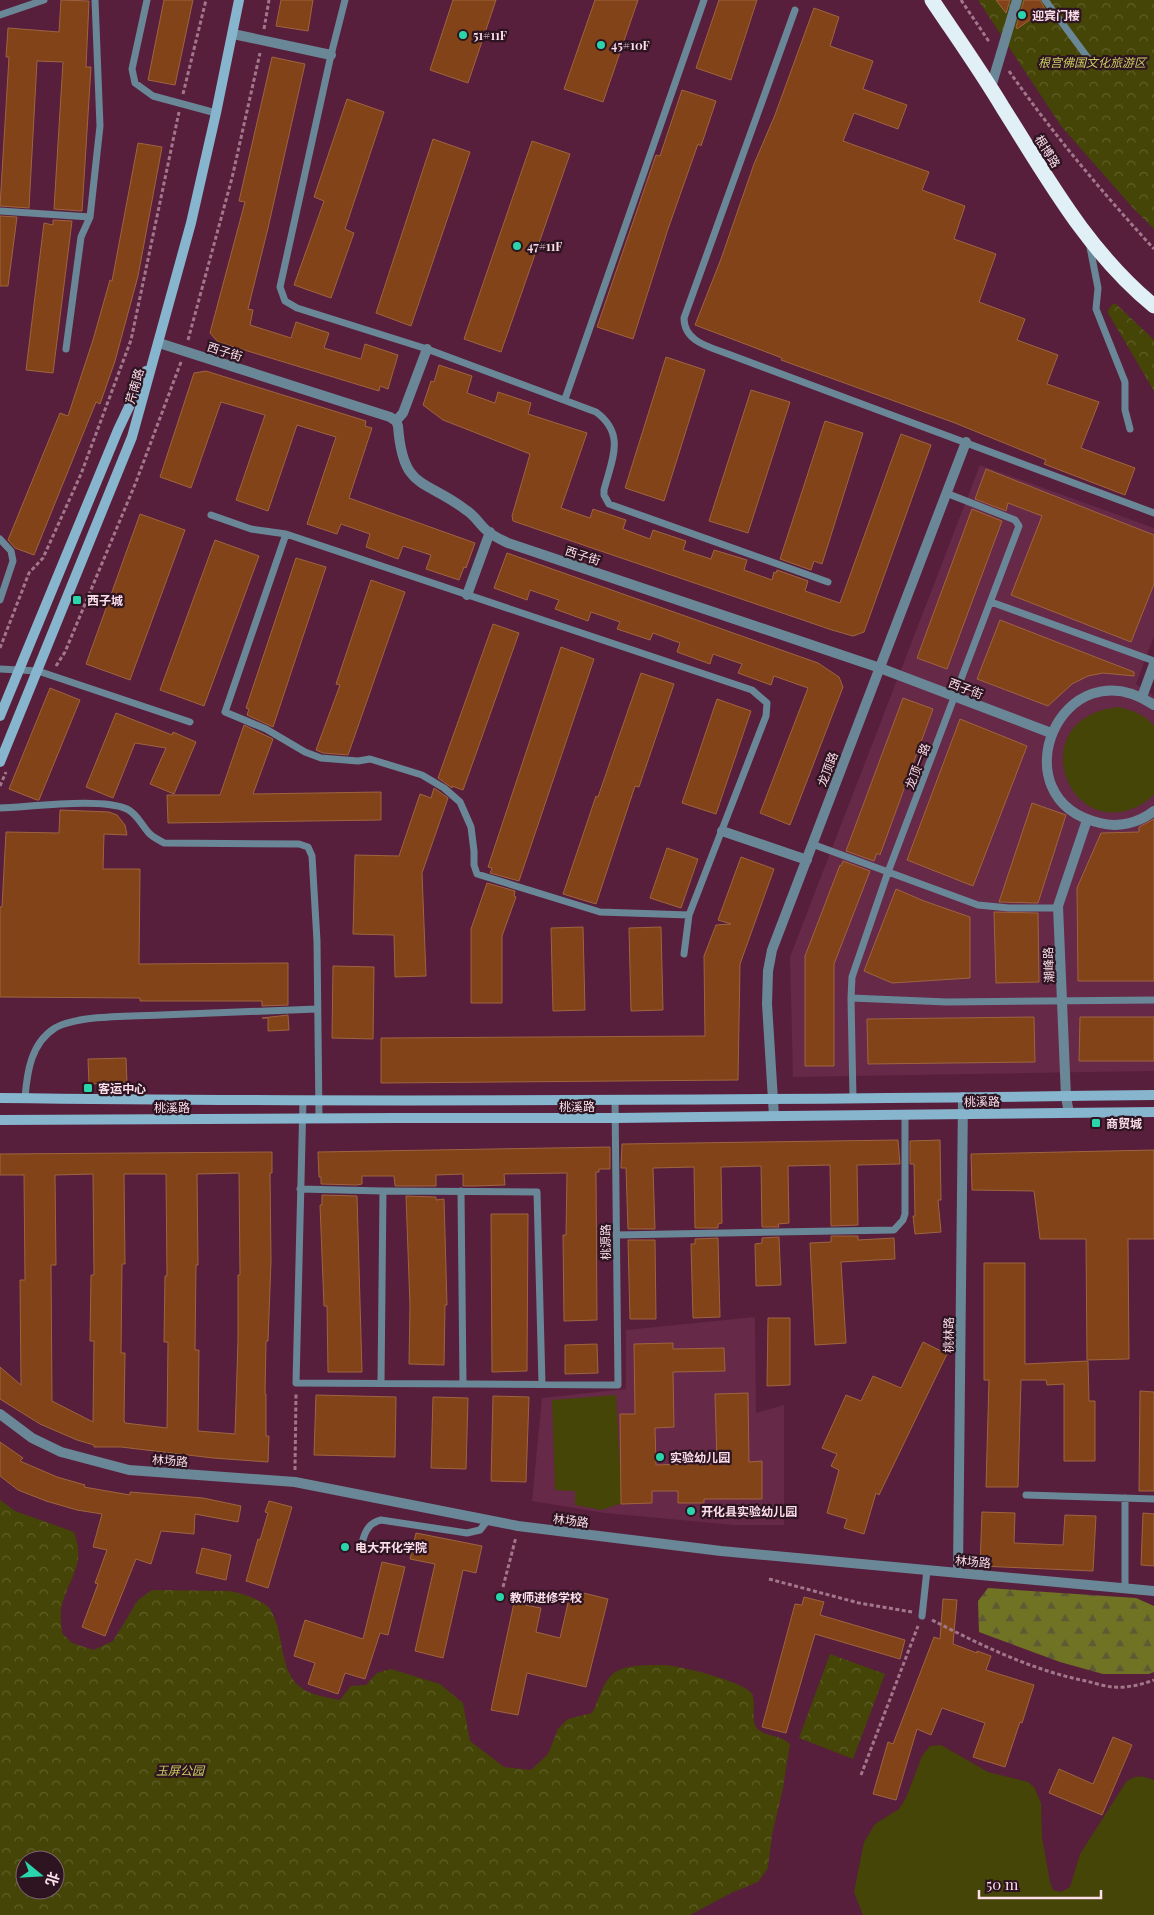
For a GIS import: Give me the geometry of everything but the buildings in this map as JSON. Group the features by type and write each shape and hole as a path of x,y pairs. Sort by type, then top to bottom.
{"highway":[{"name":"根博路","path":"932,0 991,87 1054,190 1088,240 1139,294 1154,306"}],"street":[{"name":"芹南路","path":"0,762 132,437 191,223 239,0"},
{"path":"991,87 1017,0"},
{"path":"233,34 331,54"},
{"path":"0,716 118,430 159,342"},
{"name":"西子街","path":"159,342 390,417 396,421 402,458 409,471 421,484 468,511 490,532 508,543 880,668 1051,733"},
{"path":"396,421 403,413 427,350"},
{"name":"龙顶路","path":"774,1116 767,1004 768,971 772,950 966,442"},
{"path":"467,595 490,532"},
{"path":"1142,697 1154,663"},
{"path":"1154,705 1142,697 1121,691 1100,692 1079,700 1062,714 1051,733 1046,754 1048,774 1056,794 1070,810 1087,820 1109,826 1132,823 1154,811"},
{"name":"潮峰路","path":"1069,1113 1066,1097 1058,908 1087,820"},
{"path":"722,830 807,860"},
{"name":"桃溪路","path":"0,1098 318,1100 1154,1096"},
{"name":"桃林路","path":"958,1572 963,1097"},
{"name":"桃溪路","path":"0,1120 615,1118 1154,1112"},
{"name":"林场路","path":"0,1414 32,1438 61,1452 129,1470 295,1482 487,1521 721,1551 1154,1591"}],"lane":[{"path":"0,15 44,0"},
{"path":"66,349 81,237 90,217 100,126 95,0"},
{"path":"147,0 132,69 135,83 153,96 181,102 216,113"},
{"path":"345,0 331,54 280,287 285,301 297,308 427,350 596,412 606,420 613,430 615,444 604,490 604,495 609,504 828,582"},
{"path":"564,400 704,0"},
{"path":"1045,0 1091,62"},
{"path":"796,10 684,318 686,331 695,340 728,354 1154,513"},
{"path":"0,211 90,217"},
{"path":"1088,240 1098,288 1096,309 1125,382 1125,410 1130,429"},
{"name":"龙顶一路","path":"853,1098 852,977 888,872 1019,526 1015,520 946,493"},
{"path":"211,515 251,529 286,534 752,690 767,703 766,716 689,915 684,954"},
{"path":"286,534 225,712 266,730 305,752 321,758 358,761 370,759 422,776 444,788 460,802 471,827 474,865 477,874 600,912 689,915"},
{"path":"0,539 11,551 13,561 0,600"},
{"path":"991,602 1154,663"},
{"path":"0,669 38,671 190,722"},
{"path":"0,808 101,803 129,810 142,822 148,832 164,843 299,844 308,847 312,856 317,941 319,1118"},
{"path":"812,844 978,904 1009,908 1058,908"},
{"path":"851,998 947,1002 1154,1000"},
{"path":"25,1098 27,1072 39,1044 55,1028 69,1023 105,1017 317,1009"},
{"name":"桃源路","path":"542,1384 618,1384 615,1099"},
{"path":"300,1189 382,1192 537,1192 542,1384 296,1383 300,1189 303,1100"},
{"path":"616,1235 894,1230 903,1220 905,1214 905,1115"},
{"path":"461,1191 463,1384"},
{"path":"381,1383 382,1192"},
{"path":"1026,1495 1154,1499"},
{"path":"1125,1498 1125,1588"},
{"path":"362,1542 368,1527 381,1520 468,1533 480,1530 487,1521"},
{"path":"922,1616 926,1570"}],"path":[{"path":"0,648 29,573 43,558 81,474 131,340 181,102 206,0"},
{"path":"961,0 1033,105 1102,192 1154,249"},
{"path":"295,1482 296,1383"},
{"path":"503,1587 518,1526"},
{"path":"769,1579 859,1603 912,1611 995,1651 1069,1678 1113,1687 1141,1685 1154,1680"},
{"path":"861,1775 922,1616"}],"shaded area":[{"path":"980,465 1154,528 1154,636 1136,684 1154,696 1154,1071 793,1077 790,957"},
{"name":"实验幼儿园","path":"755,1317 756,1413 784,1405 784,1525 734,1525 605,1513 532,1501 542,1398 626,1389 626,1330"}],"green space":[{"name":"根宫佛国文化旅游区","path":"978,0 1154,0 1154,229 1133,208 1061,126"},
{"path":"1113,304 1116,304 1154,340 1154,391 1108,313"},
{"path":"1119,707 1142,716 1154,726 1154,794 1145,803 1129,810 1103,811 1084,803 1071,787 1064,768 1064,748 1073,729 1091,715"},
{"path":"616,1395 622,1503 602,1510 575,1505 575,1491 555,1490 552,1400"},
{"name":"玉屏公园","path":"0,1500 15,1511 74,1532 77,1544 77,1564 61,1610 62,1633 72,1643 94,1650 113,1641 138,1600 152,1590 229,1591 239,1593 263,1603 270,1609 275,1619 289,1673 295,1682 306,1691 340,1700 351,1686 366,1685 377,1673 391,1669 440,1684 463,1703 470,1741 504,1767 531,1770 548,1754 558,1729 568,1719 592,1713 608,1679 617,1671 628,1667 666,1665 684,1668 712,1675 747,1689 753,1698 754,1723 756,1727 790,1744 783,1788 772,1835 768,1868 758,1882 731,1893 690,1915 0,1915"},
{"path":"988,1588 1136,1598 1154,1606 1154,1672 1149,1674 1103,1674 1060,1662 979,1632 978,1601"},
{"path":"830,1654 885,1674 853,1759 799,1738"},
{"path":"941,1745 988,1772 1028,1782 1034,1787 1041,1803 1042,1837 1050,1882 1053,1890 1061,1892 1070,1887 1080,1854 1126,1782 1139,1776 1154,1780 1154,1915 863,1915 854,1892 864,1842 875,1824 899,1809 906,1798 922,1756 930,1746"}],"place":[{"name":"迎宾门楼","path":"1022,15"},
{"name":"51#11F","path":"463,35"},
{"name":"45#10F","path":"601,45"},
{"name":"47#11F","path":"517,246"},
{"name":"西子城","path":"77,600"},
{"name":"客运中心","path":"88,1088"},
{"name":"商贸城","path":"1096,1123"},
{"name":"实验幼儿园","path":"660,1457"},
{"name":"开化县实验幼儿园","path":"691,1511"},
{"name":"电大开化学院","path":"345,1547"},
{"name":"教师进修学校","path":"500,1597"}]}
